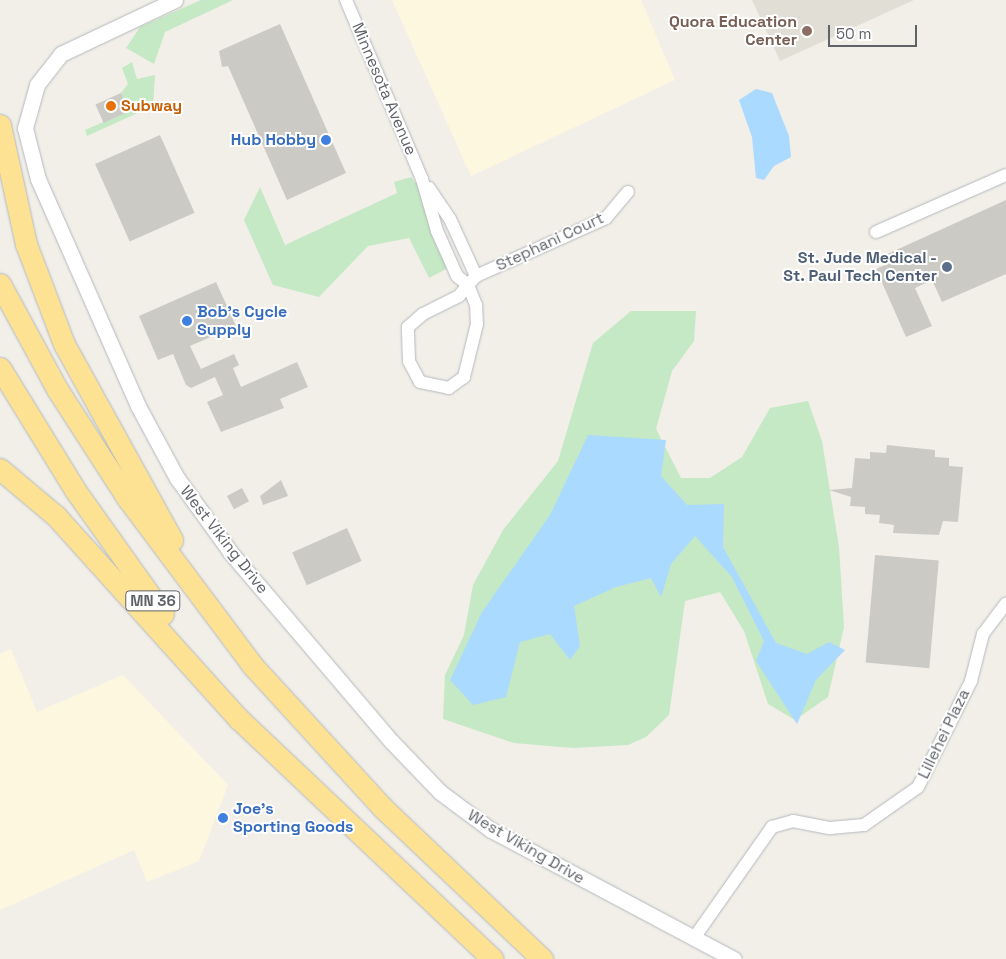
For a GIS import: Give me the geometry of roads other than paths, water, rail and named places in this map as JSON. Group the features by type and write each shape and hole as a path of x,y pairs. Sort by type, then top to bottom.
{"highway":[{"path":"0,125 26,244 64,344 101,418 240,649"},
{"name":"MN 36","path":"0,284 57,389 128,499 240,649 337,761 542,959"},
{"name":"MN 36","path":"0,368 75,490 170,623 262,731 338,810 493,959"},
{"path":"0,469 56,516 239,719 338,810"}],"street":[{"name":"West Viking Drive","path":"175,0 61,54 37,85 25,128 34,170 155,441 198,511 231,553 392,742 440,792 491,830 734,959"},
{"name":"Minnesota Avenue","path":"346,0 422,179 437,231 457,276 472,281"},
{"path":"876,232 1006,175"},
{"name":"Stephani Court","path":"472,281 606,218 628,192"},
{"name":"Minnesota Avenue","path":"472,281 477,324 464,377 449,388 433,388 420,382 410,360 408,327 459,296 472,281"},
{"name":"Lillehei Plaza","path":"694,938 772,827 792,821 830,828 864,825 918,787 971,681 983,634 1006,604"}],"water":[{"path":"756,89 772,93 789,136 791,157 774,166 764,180 756,178 752,137 739,100"},
{"path":"588,435 666,440 661,476 687,505 724,504 723,547 776,643 807,654 829,642 845,650 816,680 797,724 756,661 764,641 732,577 695,536 671,564 661,597 651,578 616,587 574,606 580,646 570,660 550,634 520,642 506,697 473,705 450,680 482,612 550,515"}],"place":[{"name":"Quora Education Center","path":"807,31"},
{"name":"Subway","path":"111,106"},
{"name":"Hub Hobby","path":"326,140"},
{"name":"St. Jude Medical - St. Paul Tech Center","path":"947,267"},
{"name":"Bob's Cycle Supply","path":"187,321"},
{"name":"Joe’s Sporting Goods","path":"223,818"}]}
